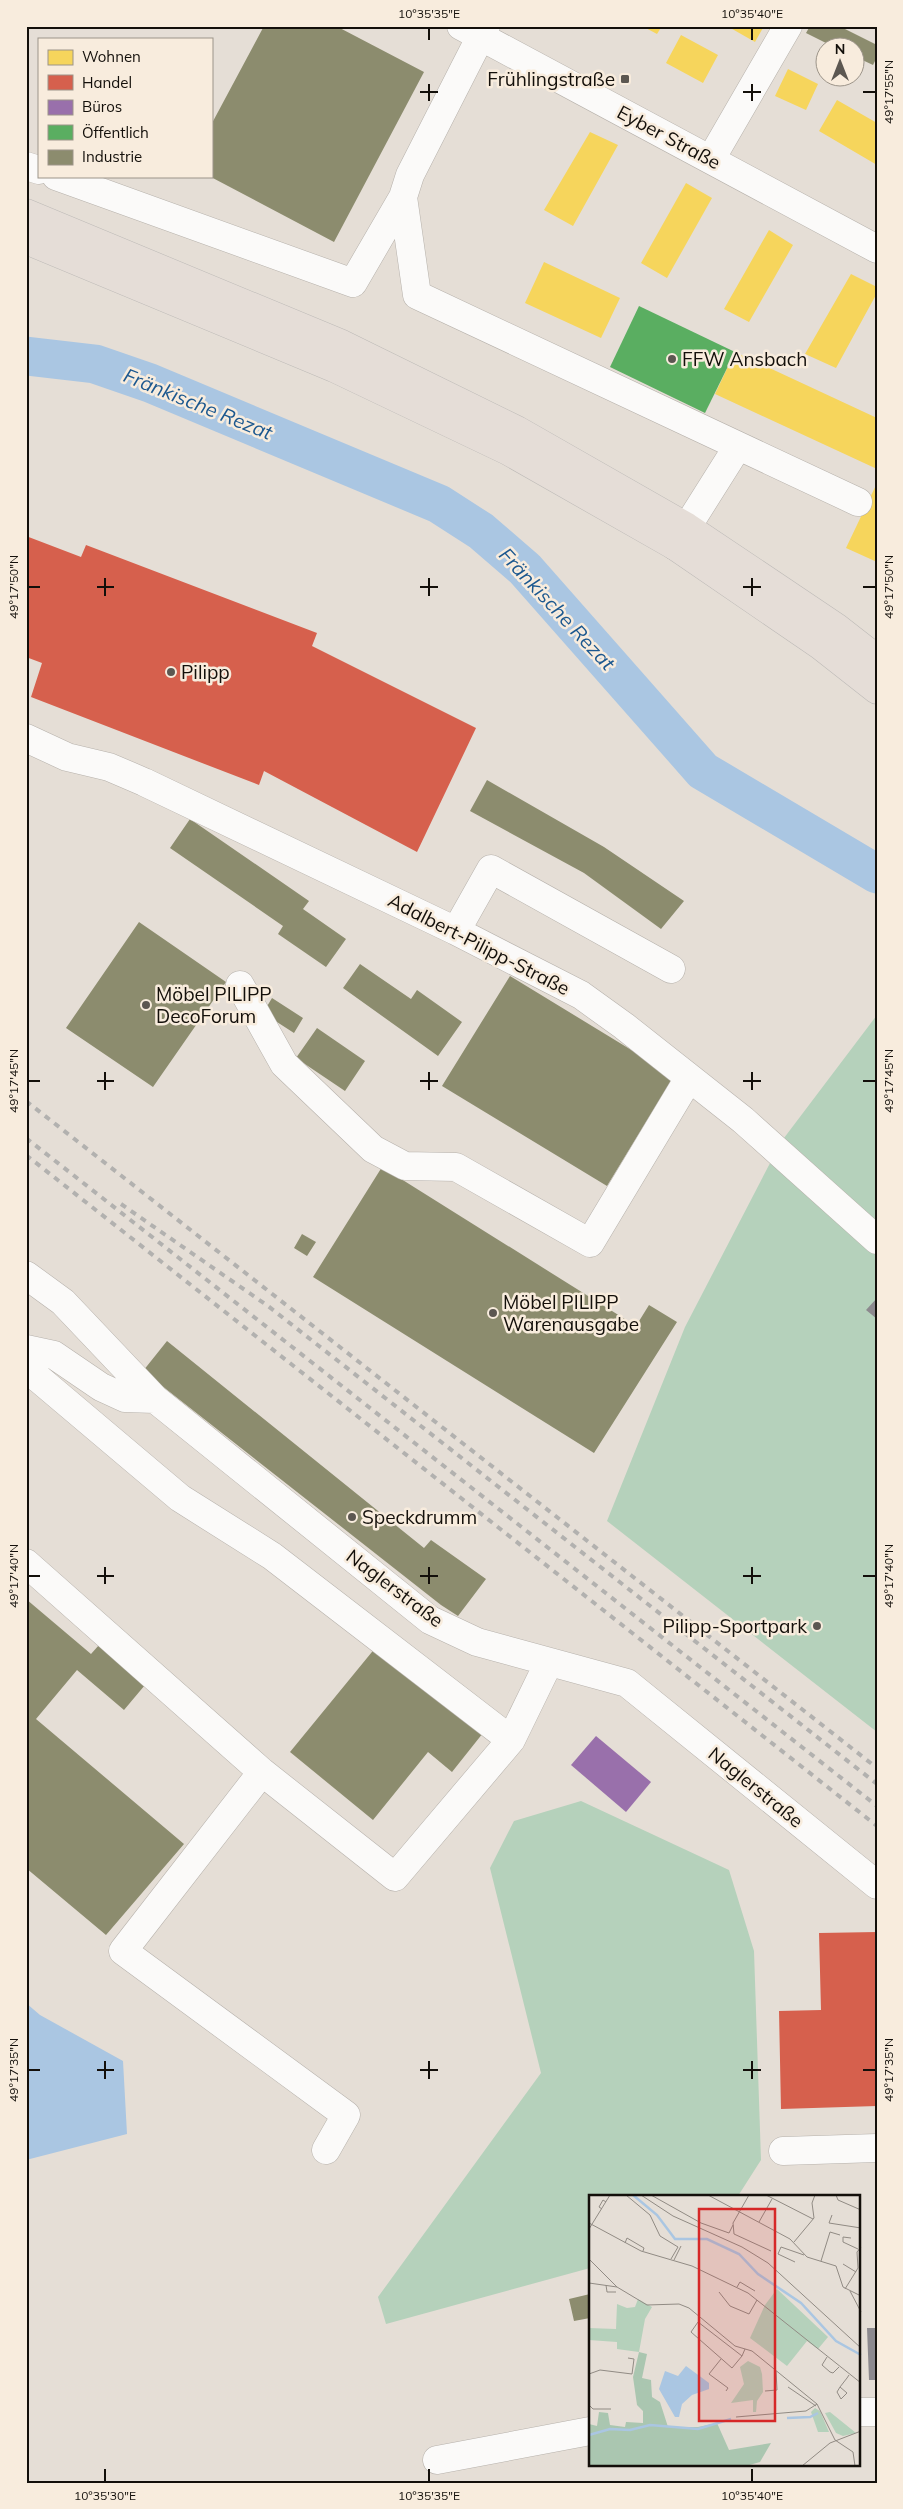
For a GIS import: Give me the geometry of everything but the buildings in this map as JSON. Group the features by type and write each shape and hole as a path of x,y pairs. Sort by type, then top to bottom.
{"main road":[{"path":"26,213 342,344 517,430 681,537 836,627 877,659"},
{"path":"26,240 334,368 508,451 681,537 877,690"}],"street":[{"path":"711,160 788,26"},
{"path":"62,178 353,283 404,197 410,176 476,30"},
{"name":"Eyber Straße","path":"476,30 877,249"},
{"path":"26,166 38,170"},
{"path":"404,197 416,295 858,502"},
{"path":"681,537 738,446"},
{"name":"Adalbert-Pilipp-Straße","path":"26,738 67,757 109,767 144,782 456,931 581,995 743,1120 877,1240"},
{"path":"456,931 492,869 670,969"},
{"path":"240,984 284,1064 373,1149 405,1166 456,1168 590,1243 689,1078"},
{"name":"Naglerstraße","path":"26,1275 63,1302 155,1399 430,1620 477,1642 627,1682 877,1885"},
{"path":"26,1349 54,1355 101,1387 125,1398 155,1399"},
{"path":"26,1368 180,1498 272,1556 511,1740"},
{"path":"26,1563 262,1772 395,1877 511,1740 549,1662"},
{"path":"262,1772 123,1951 346,2115 326,2150"},
{"path":"783,2151 877,2148"},
{"path":"860,2412 877,2412"},
{"path":"437,2460 589,2431"}],"green space":[{"path":"877,1015 877,1732 607,1521 685,1327 781,1142"},
{"path":"581,1801 729,1870 754,1951 761,2160 739,2195 589,2195 589,2268 386,2324 378,2297 541,2073 490,1868 514,1821"}],"water":[{"path":"26,2003 40,2015 123,2061 127,2134 26,2160"}],"waterway":[{"name":"Fränkische Rezat","path":"26,356 95,364 150,383 439,504 481,531 525,569 703,771 877,874"}],"railway":[{"path":"26,1101 877,1768"},
{"path":"26,1138 877,1806"},
{"path":"26,1155 877,1826"},
{"path":"121,1204 268,1306 877,1784"}],"place":[{"name":"Frühlingstraße","path":"625,79"},
{"name":"FFW Ansbach","path":"672,359"},
{"name":"Pilipp","path":"171,672"},
{"name":"Möbel PILIPP DecoForum","path":"146,1005"},
{"name":"Möbel PILIPP Warenausgabe","path":"493,1313"},
{"name":"Speckdrumm","path":"352,1517"},
{"name":"Pilipp-Sportpark","path":"817,1626"}]}
